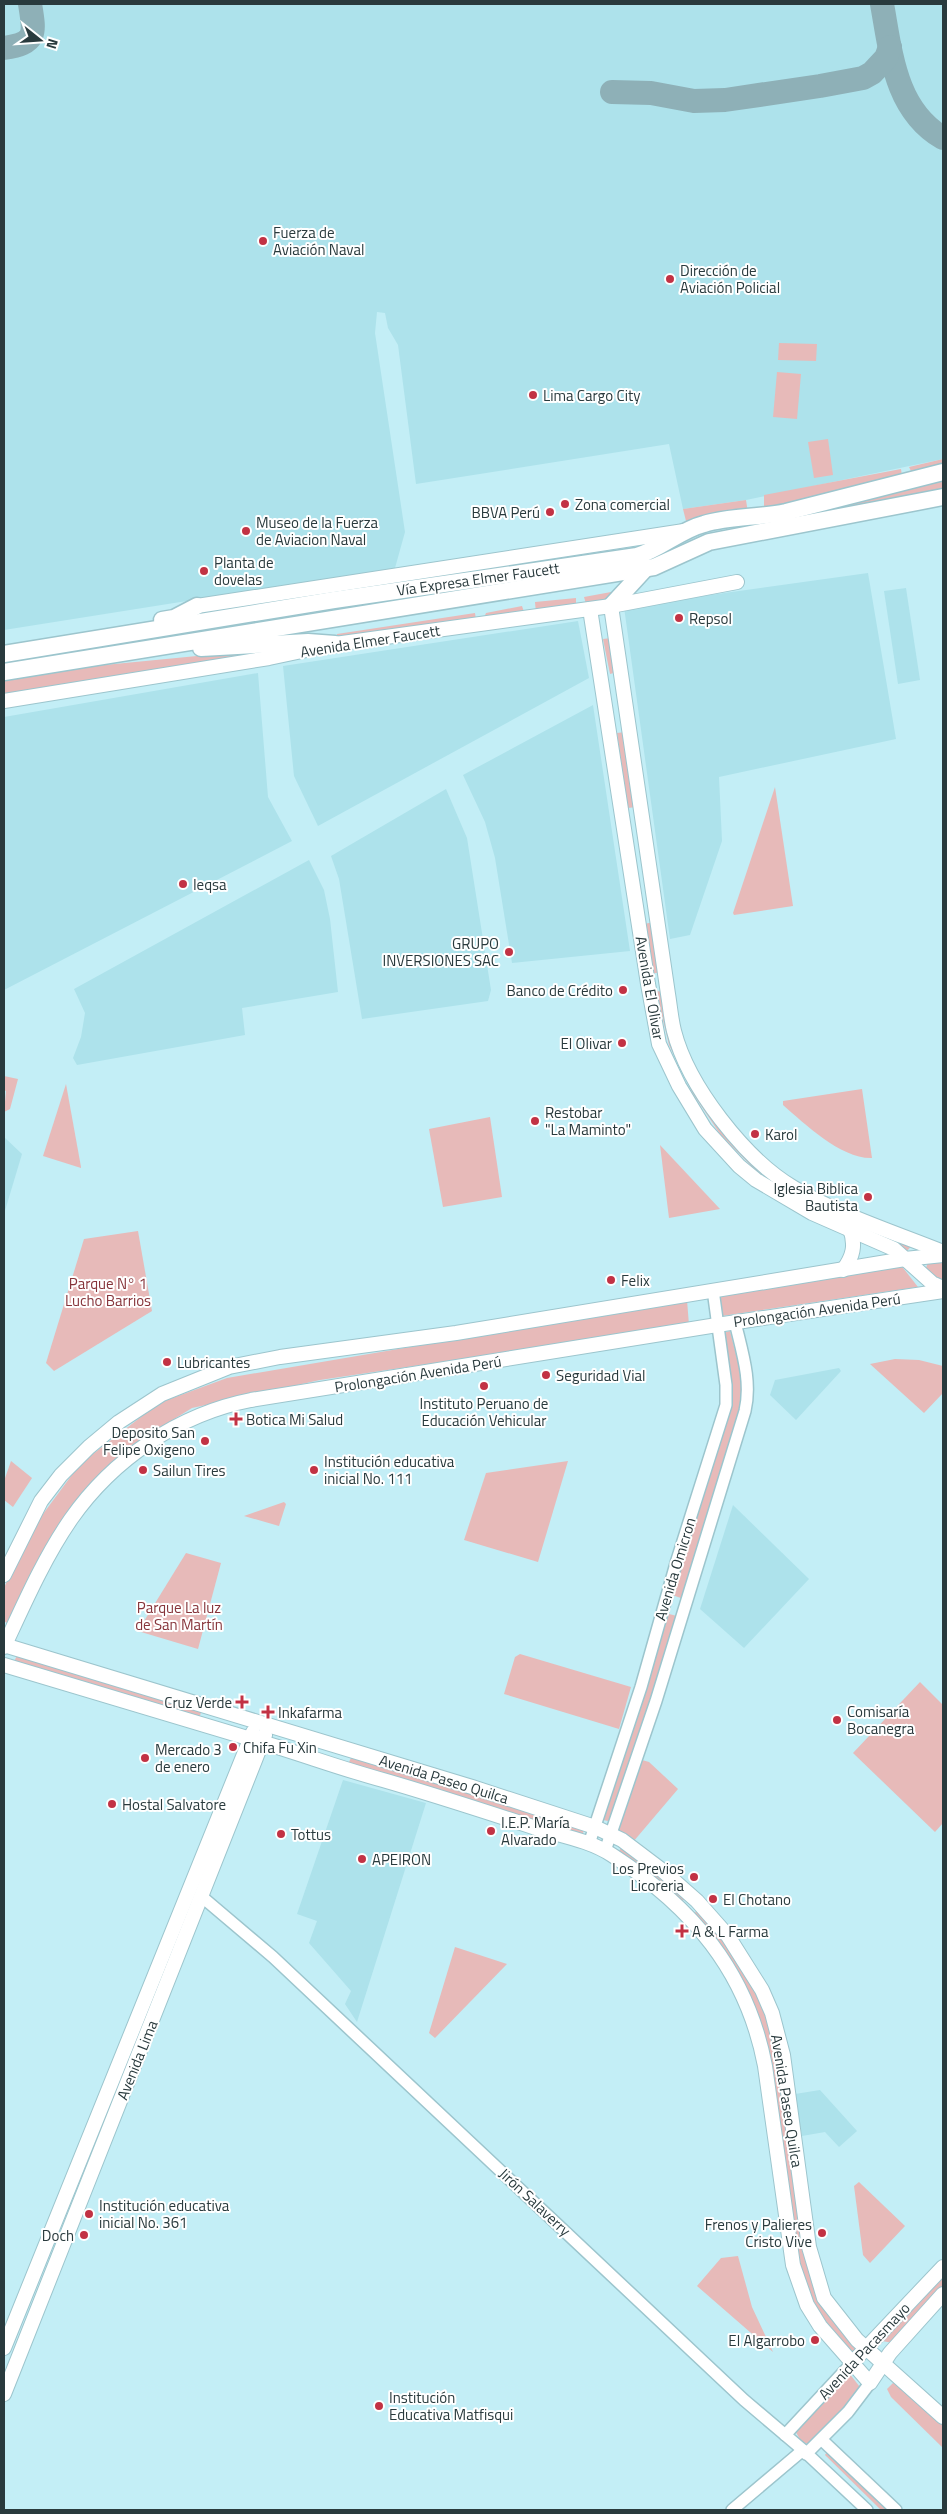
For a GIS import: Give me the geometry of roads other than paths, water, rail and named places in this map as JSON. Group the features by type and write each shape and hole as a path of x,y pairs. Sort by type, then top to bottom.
{"highway":[{"name":"Vía Expresa Elmer Faucett","path":"4,654 334,600 637,556 656,550 704,524 761,518 943,472"},
{"name":"Vía Expresa Elmer Faucett","path":"4,672 646,568 660,565 709,542 943,497"},
{"path":"611,606 646,568"},
{"path":"97,639 112,629 174,618 197,606"},
{"path":"146,648 232,648 308,642 335,644"}],"main road":[{"path":"197,606 557,549 688,531"},
{"name":"Avenida Elmer Faucett","path":"4,701 269,658 335,644 611,606 737,582"},
{"name":"Avenida El Olivar","path":"611,606 641,820 674,1032 687,1065 734,1135 763,1165 792,1187 846,1213 943,1253"},
{"name":"Avenida El Olivar","path":"590,609 659,1044 690,1107 722,1149 756,1180 812,1213 894,1249 932,1283 943,1289"},
{"path":"592,626 613,622"},
{"path":"608,723 628,720"},
{"path":"623,823 641,820"},
{"path":"630,868 648,864"},
{"path":"638,914 655,911"},
{"path":"843,1270 852,1255 853,1238 850,1229"},
{"path":"4,1575 41,1501 60,1475 88,1447 119,1422 162,1394 229,1367 277,1358 456,1333 943,1253"},
{"name":"Prolongación Avenida Perú","path":"4,1645 36,1581 71,1519 95,1490 127,1460 150,1442 204,1412 251,1400 943,1289"},
{"name":"Avenida Paseo Quilca","path":"4,1645 595,1827 612,1834 663,1871 697,1901 728,1936 763,1993 772,2013 783,2056 808,2247 814,2272 824,2298 851,2334 943,2417"},
{"name":"Avenida Paseo Quilca","path":"4,1664 589,1844 605,1851 686,1913 726,1963 739,1986 759,2034 793,2265 807,2305 820,2326 870,2384"},
{"name":"Avenida Lima","path":"4,2348 263,1724"},
{"name":"Avenida Lima","path":"4,2394 201,1896 256,1740"},
{"name":"Avenida Pacasmayo","path":"852,2363 943,2267"},
{"name":"Avenida Pacasmayo","path":"870,2384 883,2364 943,2294"}],"street":[{"name":"Avenida Omicron","path":"589,1844 641,1687 677,1560 726,1405 726,1385 713,1290"},
{"name":"Avenida Omicron","path":"605,1851 656,1702 745,1411 748,1380 735,1322"},
{"name":"Jirón Salaverry","path":"201,1896 273,1957 744,2400 867,2510"},
{"name":"Avenida Pacasmayo","path":"785,2435 852,2363"},
{"name":"Avenida Pacasmayo","path":"732,2510 804,2452 822,2440 863,2396 870,2384"},
{"path":"822,2440 896,2510"}],"place":[{"name":"Fuerza de Aviación Naval","path":"263,241"},
{"name":"Dirección de Aviación Policial","path":"670,279"},
{"name":"Lima Cargo City","path":"533,395"},
{"name":"Zona comercial","path":"565,504"},
{"name":"BBVA Perú","path":"550,512"},
{"name":"Museo de la Fuerza de Aviacion Naval","path":"246,531"},
{"name":"Planta de dovelas","path":"204,571"},
{"name":"Repsol","path":"679,618"},
{"name":"Ieqsa","path":"183,884"},
{"name":"GRUPO INVERSIONES SAC","path":"509,952"},
{"name":"Banco de Crédito","path":"623,990"},
{"name":"El Olivar","path":"622,1043"},
{"name":"Restobar \"La Maminto\"","path":"535,1121"},
{"name":"Karol","path":"755,1134"},
{"name":"Iglesia Biblica Bautista","path":"868,1197"},
{"name":"Felix","path":"611,1280"},
{"name":"Lubricantes","path":"167,1362"},
{"name":"Seguridad Vial","path":"546,1375"},
{"name":"Instituto Peruano de Educación Vehicular","path":"484,1386"},
{"name":"Botica Mi Salud","path":"236,1419"},
{"name":"Deposito San Felipe Oxigeno","path":"205,1441"},
{"name":"Sailun Tires","path":"143,1470"},
{"name":"Institución educativa inicial No. 111","path":"314,1470"},
{"name":"Cruz Verde","path":"242,1702"},
{"name":"Inkafarma","path":"268,1712"},
{"name":"Comisaría Bocanegra","path":"837,1720"},
{"name":"Chifa Fu Xin","path":"233,1747"},
{"name":"Mercado 3 de enero","path":"145,1758"},
{"name":"Hostal Salvatore","path":"112,1804"},
{"name":"I.E.P. María Alvarado","path":"491,1831"},
{"name":"Tottus","path":"281,1834"},
{"name":"APEIRON","path":"362,1859"},
{"name":"Los Previos Licoreria","path":"694,1877"},
{"name":"El Chotano","path":"713,1899"},
{"name":"A & L Farma","path":"682,1931"},
{"name":"Institución educativa inicial No. 361","path":"89,2214"},
{"name":"Frenos y Palieres Cristo Vive","path":"822,2233"},
{"name":"Doch","path":"84,2235"},
{"name":"El Algarrobo","path":"815,2340"},
{"name":"Institución Educativa Matfisqui","path":"379,2406"}],"park label":[{"name":"Parque N° 1 Lucho Barrios","path":"108,1292"},
{"name":"Parque La luz de San Martín","path":"179,1616"}]}
